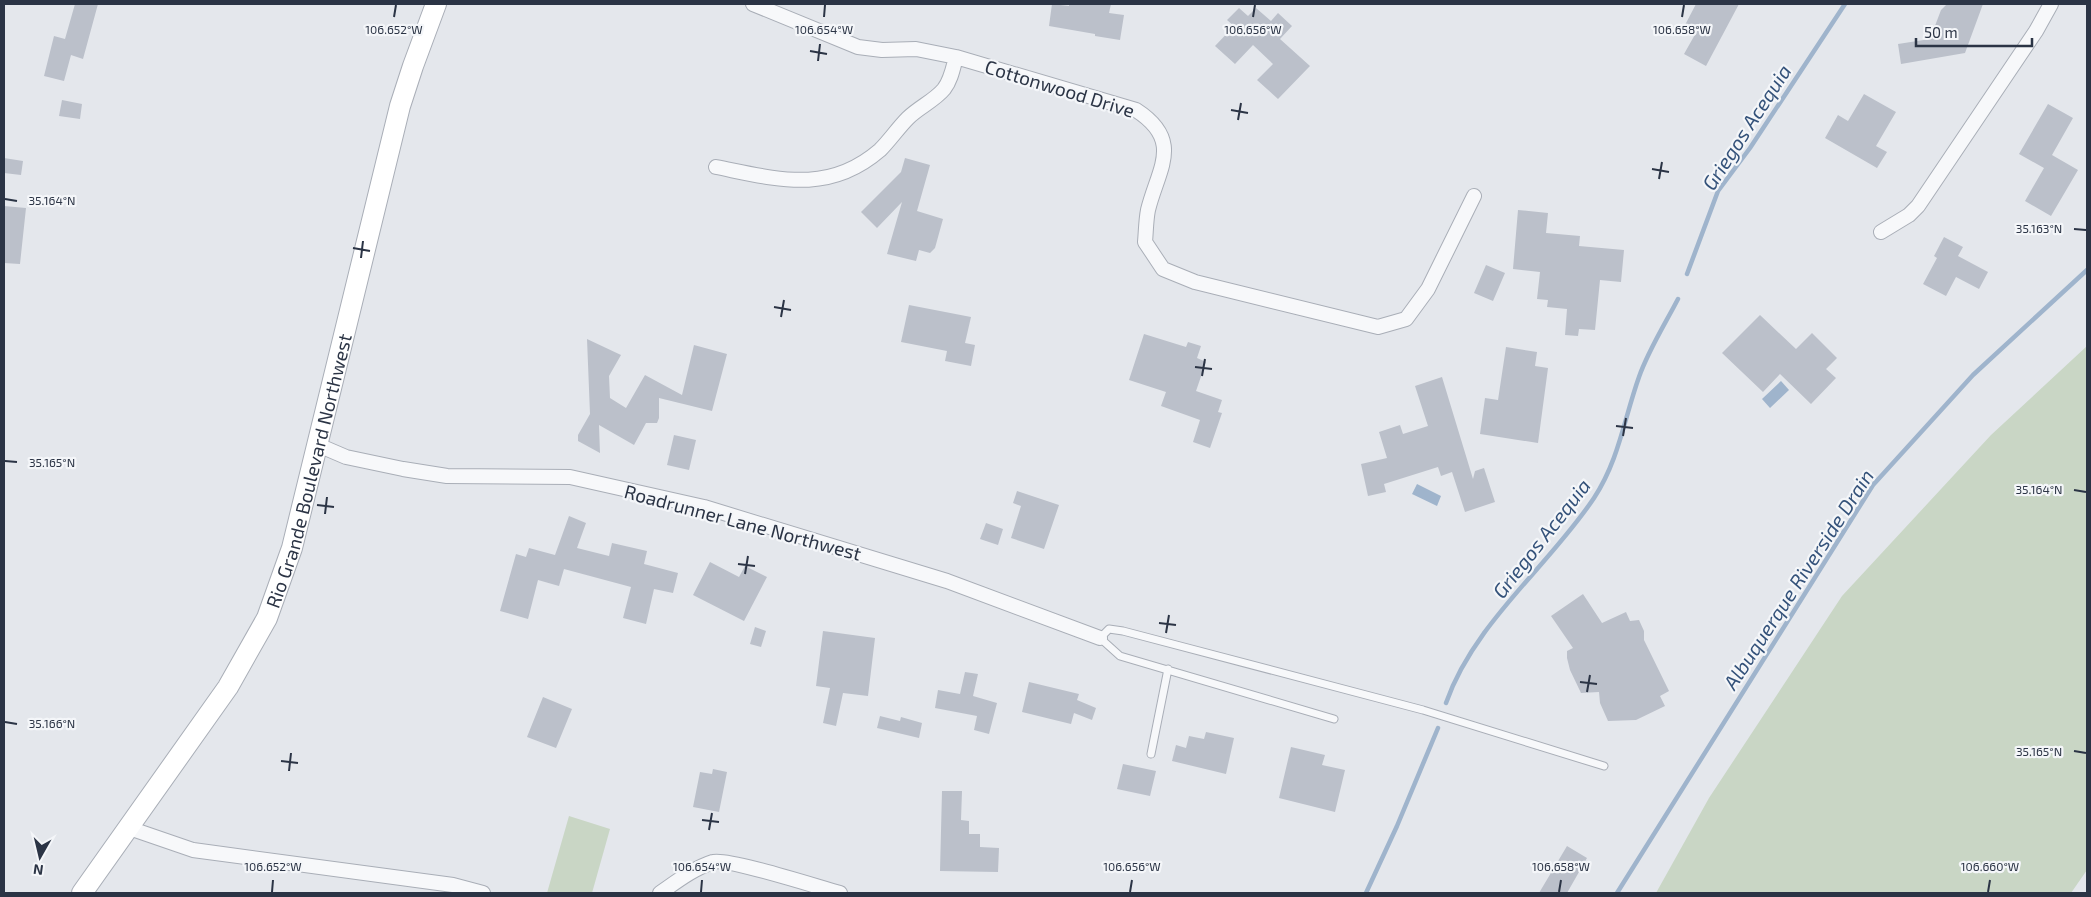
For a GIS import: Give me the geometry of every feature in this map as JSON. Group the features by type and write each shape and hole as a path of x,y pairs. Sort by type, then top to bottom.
{"street":[{"name":"Rio Grande Boulevard Northwest","path":"82,893 228,687 267,618 292,548 400,106 412,66 436,4"},
{"name":"Cottonwood Drive","path":"753,4 858,46 882,50 916,49 956,57 1126,105 1149,119 1159,132 1164,155 1162,170 1148,210 1145,242 1163,269 1195,282 1378,327 1406,319 1428,289 1474,196"},
{"path":"1880,232 1909,216 1918,206 2036,31 2051,4"},
{"path":"716,167 784,180 802,181 818,180 844,172 879,150 912,114 943,90 948,82 956,57"},
{"name":"Roadrunner Lane Northwest","path":"318,445 346,457 447,476 570,476 704,507 947,581 1100,638"},
{"path":"129,828 193,850 453,885 483,893"},
{"path":"660,893 684,877 715,861 746,867 840,893"}],"lane":[{"path":"1334,718 1120,656 1100,638 1109,629 1123,631 1423,710 1604,766"},
{"path":"1151,754 1168,669"}],"green space":[{"path":"2087,346 2087,870 2071,893 1656,893 1709,798 1842,596 1991,435"},
{"path":"569,816 610,829 592,893 547,893"}],"water":[{"path":"1781,381 1789,390 1770,408 1762,399"},
{"path":"1417,484 1441,496 1437,506 1412,494"}],"building":[{"path":"75,4 98,4 83,59 71,55 64,81 44,76 54,36 65,39"},
{"path":"1052,4 1069,6 1069,4 1111,4 1109,13 1124,15 1120,40 1049,26"},
{"path":"1696,4 1739,4 1706,66 1684,54 1697,31 1685,25"},
{"path":"1947,4 1983,4 1965,53 1901,64 1898,44 1930,39 1941,10"},
{"path":"1239,8 1248,16 1256,8 1271,21 1278,13 1292,26 1280,39 1310,66 1278,99 1257,80 1273,64 1253,45 1235,64 1215,46 1234,26 1227,20"},
{"path":"1864,94 1896,112 1876,146 1887,152 1877,168 1825,138 1838,115 1848,121"},
{"path":"62,100 82,104 80,119 59,116"},
{"path":"2048,104 2073,118 2052,155 2078,170 2051,216 2025,201 2044,168 2019,154"},
{"path":"4,158 23,161 21,175 4,173"},
{"path":"905,158 930,165 917,211 943,219 935,248 930,253 919,250 916,261 887,254 902,202 877,228 861,212 901,172"},
{"path":"4,206 26,208 20,264 4,263"},
{"path":"1518,210 1548,213 1546,233 1580,236 1579,246 1624,250 1621,282 1600,280 1595,330 1579,329 1578,336 1565,335 1567,309 1547,307 1548,300 1537,299 1540,272 1513,269"},
{"path":"1944,237 1963,247 1958,256 1988,272 1979,289 1956,277 1946,296 1923,284 1937,258 1934,256"},
{"path":"1486,265 1505,273 1493,301 1474,293"},
{"path":"909,305 971,317 965,343 975,345 971,366 945,361 947,351 901,342"},
{"path":"1760,315 1796,349 1812,333 1837,358 1826,369 1836,378 1811,404 1780,374 1763,392 1722,353"},
{"path":"1144,334 1186,347 1188,342 1201,346 1197,358 1206,362 1196,391 1222,400 1218,412 1222,413 1210,448 1193,442 1200,420 1161,406 1166,392 1129,380"},
{"path":"587,339 621,355 609,376 610,398 626,408 645,375 682,395 694,345 727,354 712,411 659,398 659,418 657,423 646,423 634,445 599,425 600,453 578,441 578,435 590,414"},
{"path":"1506,347 1537,352 1535,366 1548,368 1538,443 1480,434 1485,398 1498,400"},
{"path":"1442,377 1473,479 1475,471 1484,468 1495,502 1465,512 1452,472 1441,476 1438,467 1384,484 1386,492 1368,496 1361,464 1387,458 1379,432 1400,425 1403,434 1428,426 1415,386"},
{"path":"674,435 696,440 689,470 667,465"},
{"path":"1017,491 1059,505 1044,549 1011,538 1021,506 1013,503"},
{"path":"569,516 586,523 577,548 609,556 612,543 647,551 644,564 678,573 673,593 654,589 646,624 623,618 631,587 564,569 559,586 538,580 528,619 500,611 516,554 526,557 529,548 555,555"},
{"path":"986,523 1003,529 998,545 980,539"},
{"path":"710,562 739,577 745,566 767,577 744,621 693,595"},
{"path":"1583,594 1602,623 1626,612 1630,621 1639,620 1644,631 1644,640 1669,691 1660,696 1665,706 1636,720 1608,721 1600,703 1599,692 1581,693 1570,670 1567,658 1567,651 1573,648 1551,616"},
{"path":"755,627 766,631 761,647 750,644"},
{"path":"823,631 875,638 868,696 843,693 836,726 823,723 830,688 816,686"},
{"path":"965,672 978,674 973,696 997,703 989,734 974,730 977,716 935,708 938,690 960,694"},
{"path":"1029,682 1079,694 1077,700 1096,708 1092,720 1074,713 1071,724 1022,712"},
{"path":"543,697 572,709 556,748 527,737"},
{"path":"880,716 900,721 901,717 922,723 919,738 877,728"},
{"path":"1206,732 1234,738 1226,774 1172,761 1176,745 1186,748 1189,736 1204,739"},
{"path":"1291,747 1325,755 1322,765 1345,770 1335,812 1279,798"},
{"path":"1123,764 1156,771 1150,796 1117,789"},
{"path":"713,769 727,772 719,812 693,807 700,772 712,774"},
{"path":"942,791 962,791 961,820 969,821 969,834 980,834 980,847 999,848 998,872 940,871"},
{"path":"1567,846 1587,858 1567,893 1539,893"}],"waterway":[{"name":"Griegos Acequia","path":"1687,274 1718,191 1750,148 1845,4"},
{"name":"Albuquerque Riverside Drain","path":"1617,893 1873,485 1973,375 2087,270"},
{"name":"Griegos Acequia","path":"1446,703 1474,647 1513,596 1576,523 1594,498 1615,454 1643,367 1678,299"},
{"name":"Griegos Acequia","path":"1366,893 1397,826 1438,728"}]}
